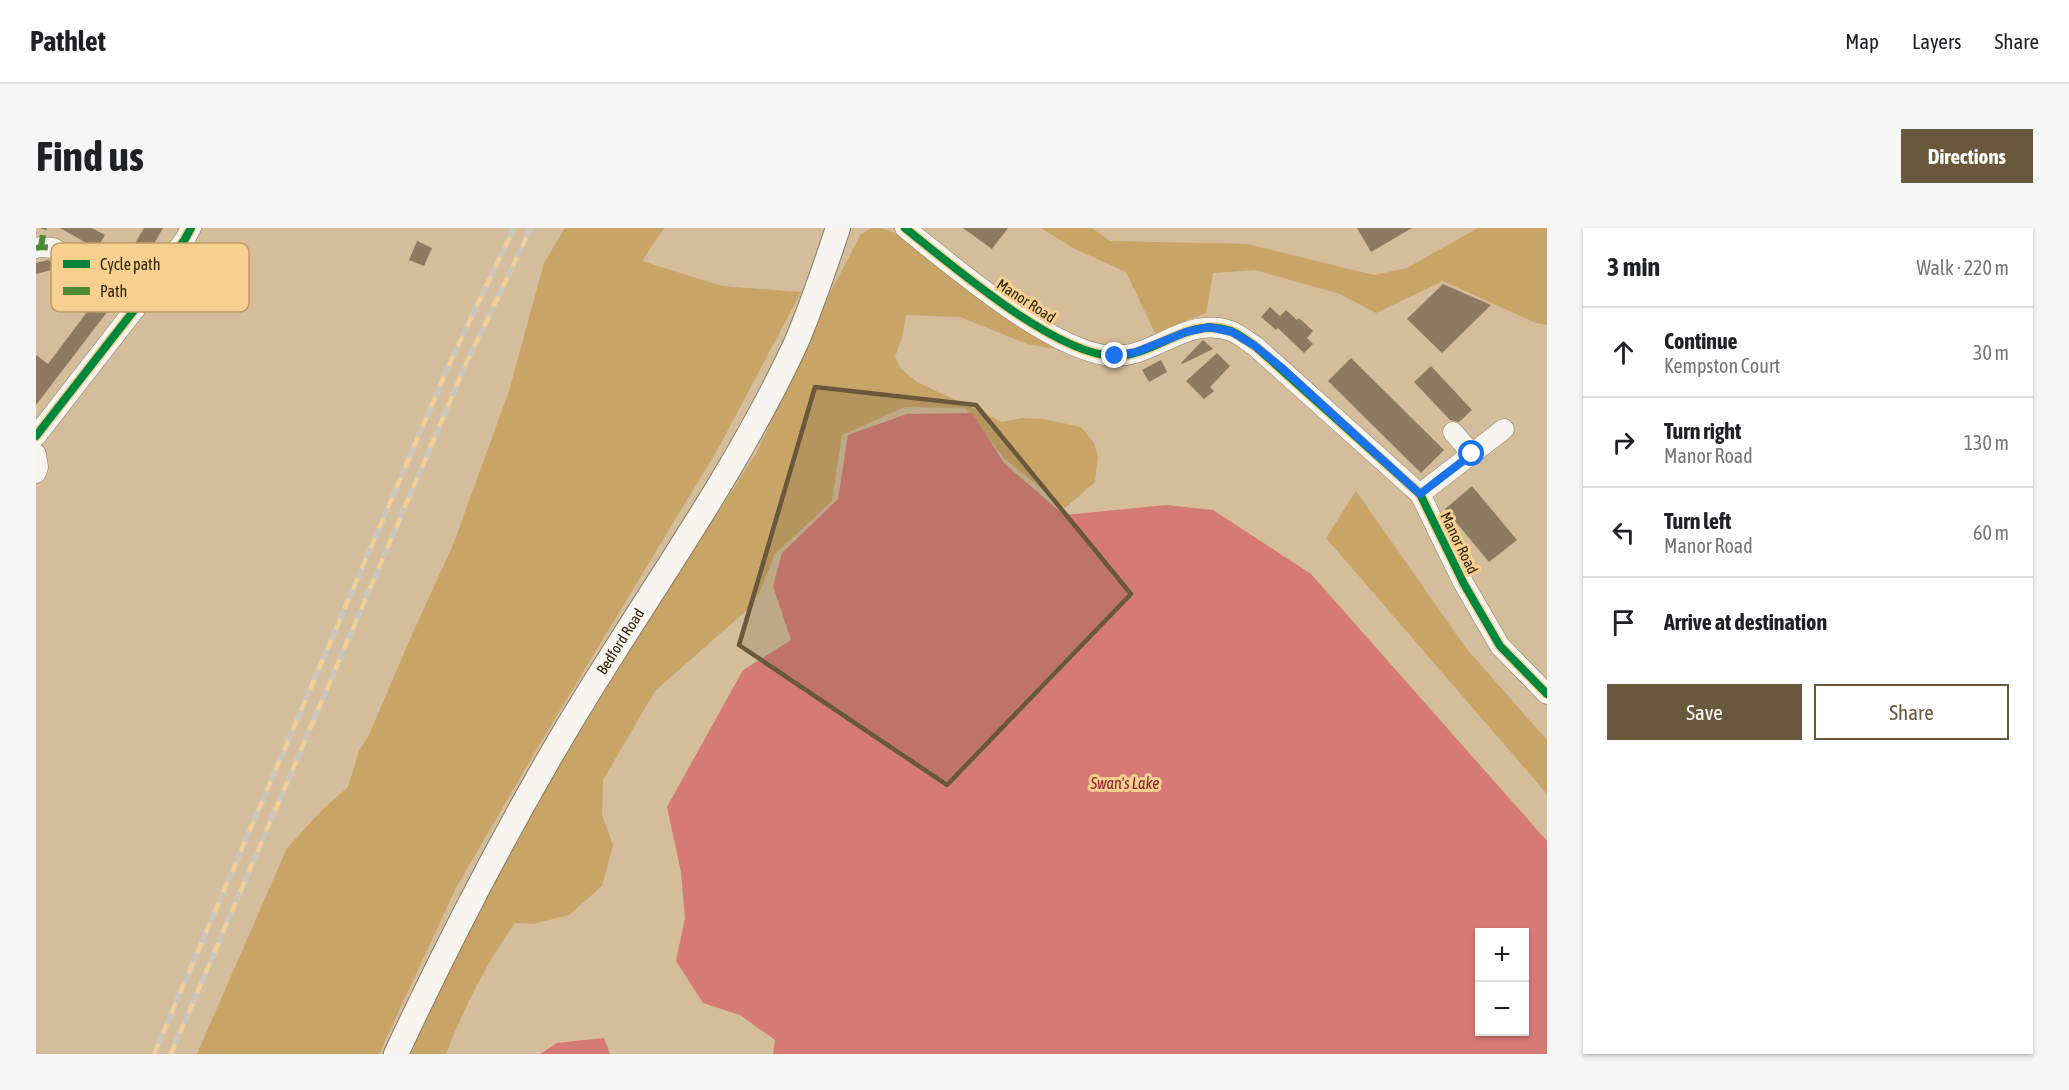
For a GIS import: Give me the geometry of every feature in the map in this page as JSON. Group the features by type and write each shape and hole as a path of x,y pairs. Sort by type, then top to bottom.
{"main road":[{"name":"Bedford Road","path":"396,1054 437,968 510,827 567,728 730,468 766,402 797,340 838,228"}],"street":[{"path":"182,243 190,228"},
{"name":"Manor Road","path":"905,228 1028,321 1061,340 1093,353 1115,356 1136,352 1186,332 1209,327 1232,332 1255,346 1420,494 1464,584 1500,646 1547,694"},
{"path":"36,436 133,312"},
{"path":"1420,494 1504,429"},
{"path":"1453,432 1472,454"},
{"path":"36,454 38,460 36,473"}],"highlighted area":[{"path":"815,387 976,405 1131,594 947,785 739,645"}],"shaded area":[{"path":"565,228 664,228 642,261 722,286 801,292 719,447 539,745 456,888 379,1054 197,1054 287,848 323,809 348,787 359,751 369,735 453,545 509,391 544,263"},
{"path":"872,228 881,228 895,233 965,288 1055,349 1027,344 960,317 906,315 902,338 895,357 901,369 917,382 1002,422 1022,418 1044,419 1081,427 1094,443 1098,456 1095,482 1065,508 1004,458 965,408 905,407 842,435 832,501 775,554 760,592 747,610 655,691 603,780 602,815 613,845 602,886 569,915 533,924 515,923 476,986 446,1054 405,1054 480,902 570,747 757,452 829,295 861,234"},
{"path":"1041,228 1092,228 1110,241 1247,244 1374,275 1407,268 1478,228 1547,228 1547,325 1536,323 1443,281 1376,313 1340,294 1255,270 1213,273 1206,313 1155,333 1126,272 1075,249"},
{"path":"1356,491 1466,648 1547,740 1547,794 1326,538"}],"water":[{"name":"Swan's Lake","path":"972,413 1004,463 1064,515 1166,505 1213,510 1311,574 1547,841 1547,1054 773,1054 775,1040 740,1015 703,1003 676,961 685,918 681,872 667,807 743,670 791,640 773,586 782,553 838,499 848,435 907,414"},
{"path":"604,1038 610,1054 540,1054 557,1043"}],"building":[{"path":"60,228 92,228 105,235 100,243 86,243"},
{"path":"144,228 163,228 154,243 135,243"},
{"path":"963,228 1008,228 992,249"},
{"path":"1357,228 1412,228 1371,252"},
{"path":"417,241 432,248 424,266 409,260"},
{"path":"48,260 51,262 51,270 36,274 36,263"},
{"path":"1443,284 1491,305 1442,353 1407,319"},
{"path":"1270,307 1280,316 1286,310 1313,331 1307,338 1313,344 1304,353 1278,328 1276,330 1261,317"},
{"path":"87,312 107,312 36,405 36,355 48,364"},
{"path":"1203,340 1213,349 1182,364 1181,363"},
{"path":"1217,353 1230,366 1210,387 1214,391 1204,399 1186,381"},
{"path":"1351,358 1444,450 1421,473 1328,381"},
{"path":"1161,360 1167,372 1149,382 1142,370"},
{"path":"1431,366 1472,410 1459,422 1450,420 1414,382"},
{"path":"1472,486 1517,540 1489,562 1445,509"}],"railway":[{"path":"154,1054 452,358 514,228"},
{"path":"171,1054 466,364 531,228"}],"marked path":[{"path":"41,247 44,228"},
{"path":"36,248 51,248"}],"cycle path":[{"path":"182,243 191,228"},
{"path":"905,228 976,284 1033,324 1062,340 1089,351 1113,356 1128,355 1200,328 1231,331 1255,346 1420,494 1464,584 1500,646 1547,694"},
{"path":"36,436 133,312"}],"route":[{"path":"1115,356 1136,352 1186,332 1209,327 1232,332 1255,346 1281,367 1420,494 1472,454"}]}
